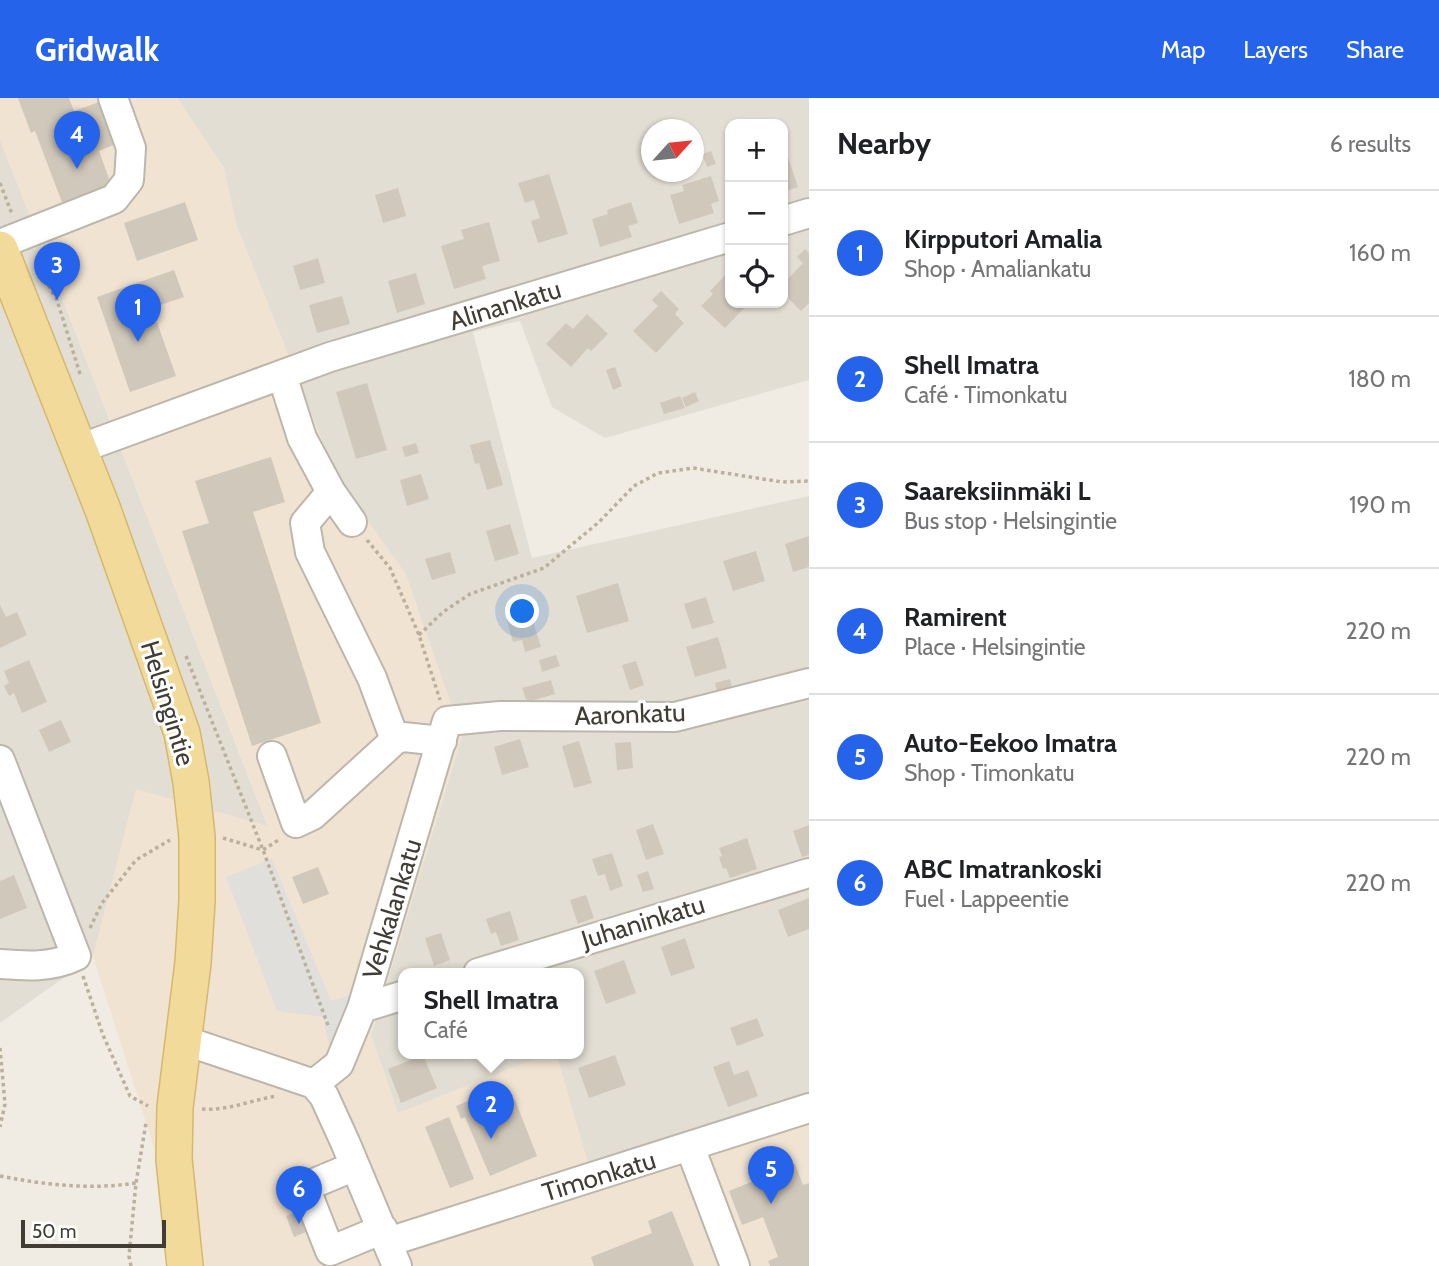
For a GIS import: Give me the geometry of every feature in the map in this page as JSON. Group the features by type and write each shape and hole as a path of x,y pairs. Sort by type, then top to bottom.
{"main road":[{"name":"Helsingintie","path":"0,249 79,449 182,733 191,782 197,837 193,964 183,1040 161,1113 174,1159 185,1266"}],"street":[{"path":"0,244 114,199 129,180 131,148 113,98"},
{"path":"788,219 809,213"},
{"name":"Alinankatu","path":"79,449 330,357 725,238"},
{"path":"282,375 302,439 331,492 352,522"},
{"path":"272,755 296,823 313,816 395,740 372,678 310,552 304,523 331,492"},
{"name":"Aaronkatu","path":"395,740 444,731 500,716 675,717 809,683"},
{"name":"Vehkalankatu","path":"313,1084 339,1064 362,1008 444,731"},
{"path":"0,760 76,956 62,963 35,966 0,964"},
{"name":"Juhaninkatu","path":"495,968 809,873"},
{"path":"362,1008 398,997"},
{"path":"183,1040 313,1084 324,1096 389,1246"},
{"name":"Timonkatu","path":"355,1167 305,1187 330,1251 389,1246 809,1108"},
{"path":"691,1147 735,1266"}],"path":[{"path":"419,635 443,612 470,594 544,568 599,522 634,486 658,473 693,468 782,482 809,481"},
{"path":"352,522 390,568 419,635 444,731"},
{"path":"120,880 102,903 76,956 103,1035 130,1096 161,1113 210,1110 277,1096 286,1099"},
{"path":"0,1048 5,1104 0,1127"},
{"path":"131,1266 129,1256 136,1183 161,1113"},
{"path":"0,1176 30,1182 103,1188 136,1183"}],"shaded area":[{"path":"0,98 177,98 224,168 236,224 337,478 406,574 462,736 371,1035 398,1113 534,1059 558,1059 589,1166 809,1107 809,1266 192,1266 93,957 136,789 268,826 0,139"},
{"path":"177,98 809,98 809,380 605,438 552,407 520,321 473,332 532,558 809,496 809,1107 588,1166 558,1059 584,1059 584,968 398,968 398,1059 534,1059 398,1114 371,1035 462,736 337,478 236,224 224,168"},
{"path":"0,139 268,827 136,790 93,957 0,1023"},
{"path":"272,859 331,1001 356,993 330,1050 323,1017 277,1011 226,877"}],"building":[{"path":"18,98 69,98 74,111 102,101 118,143 99,151 112,187 63,205 35,131 31,133"},
{"path":"711,151 716,164 707,167 704,153"},
{"path":"788,157 798,187 788,190"},
{"path":"549,174 568,234 538,243 531,221 540,218 534,200 525,203 518,183"},
{"path":"711,176 719,201 711,204 714,213 679,224 670,195 684,191 682,185 704,182 704,178"},
{"path":"398,188 406,216 383,223 375,195"},
{"path":"185,202 198,240 137,261 124,223"},
{"path":"631,202 638,223 628,226 632,237 600,247 592,219 608,214 607,210"},
{"path":"489,222 500,261 482,266 486,279 454,289 441,246 464,239 461,230"},
{"path":"805,249 809,253 809,303 801,311 788,298 788,279 803,263 797,257"},
{"path":"318,258 325,283 300,290 293,266"},
{"path":"174,270 184,297 152,308 176,376 130,392 97,297"},
{"path":"416,273 425,304 397,313 388,281"},
{"path":"725,275 725,308 744,308 725,328 701,306 713,294 710,291"},
{"path":"661,291 679,309 675,314 684,323 656,353 633,331 658,306 652,300"},
{"path":"342,296 350,324 317,333 309,305"},
{"path":"587,314 608,334 591,351 588,348 571,367 546,344 566,323 573,329"},
{"path":"615,367 622,386 613,390 606,370"},
{"path":"367,383 387,450 356,459 336,392"},
{"path":"695,392 699,401 686,407 682,398"},
{"path":"680,396 685,408 664,414 660,403"},
{"path":"490,440 503,485 487,490 470,445"},
{"path":"416,443 419,453 405,457 402,447"},
{"path":"271,457 285,502 253,512 321,723 252,746 182,531 209,523 195,481"},
{"path":"421,474 429,499 407,506 400,480"},
{"path":"510,524 519,554 495,561 486,531"},
{"path":"809,536 809,567 793,572 785,544"},
{"path":"756,551 765,581 733,591 723,561"},
{"path":"450,552 456,573 432,580 425,559"},
{"path":"618,583 629,621 587,633 576,596"},
{"path":"706,597 714,623 692,629 684,604"},
{"path":"0,605 6,617 17,612 27,635 0,648"},
{"path":"530,611 541,647 525,652 522,640 513,642 506,618"},
{"path":"718,637 727,668 695,677 686,647"},
{"path":"556,655 560,666 542,672 539,660"},
{"path":"29,660 47,702 22,713 14,693 9,696 4,686 9,683 4,671"},
{"path":"636,661 644,685 630,690 622,665"},
{"path":"730,679 732,687 717,691 715,683"},
{"path":"551,680 555,694 527,702 522,688"},
{"path":"61,720 71,742 49,752 39,730"},
{"path":"520,739 529,767 502,775 494,747"},
{"path":"579,741 592,783 574,788 562,746"},
{"path":"631,742 633,768 617,770 615,743"},
{"path":"653,824 664,854 646,860 636,830"},
{"path":"809,825 809,855 802,857 793,831"},
{"path":"747,838 757,869 730,878 726,868 723,869 719,848"},
{"path":"612,853 623,886 610,891 605,874 598,876 592,859"},
{"path":"318,867 329,894 303,904 292,877"},
{"path":"648,871 654,889 643,892 637,875"},
{"path":"14,875 27,908 0,919 0,881"},
{"path":"586,895 594,918 578,924 570,900"},
{"path":"809,898 809,929 788,937 778,910"},
{"path":"510,911 519,940 501,946 496,932 491,934 486,919"},
{"path":"441,933 450,960 434,966 425,938"},
{"path":"685,938 695,968 671,976 661,947"},
{"path":"624,960 636,993 606,1004 594,971"},
{"path":"757,1018 764,1036 737,1046 730,1028"},
{"path":"615,1055 626,1085 589,1098 578,1068"},
{"path":"413,1059 425,1059 437,1088 401,1103 388,1069"},
{"path":"729,1061 734,1075 748,1070 758,1096 728,1107 713,1067"},
{"path":"499,1088 505,1104 515,1100 537,1156 490,1176 465,1117 461,1119 456,1106"},
{"path":"449,1117 474,1179 450,1188 425,1127"},
{"path":"795,1164 803,1185 809,1183 809,1266 770,1266 768,1261 778,1257 763,1217 742,1225 729,1191"},
{"path":"306,1208 315,1228 294,1237 286,1216"},
{"path":"672,1211 694,1266 594,1266 591,1257 652,1233 648,1221"}],"place":[{"name":"Ramirent","path":"77,169"},
{"name":"Saareksiinmäki L","path":"57,300"},
{"name":"Kirpputori Amalia","path":"138,342"},
{"name":"Shell Imatra","path":"491,1139"},
{"name":"Auto-Eekoo Imatra","path":"771,1204"},
{"name":"ABC Imatrankoski","path":"299,1224"}]}
